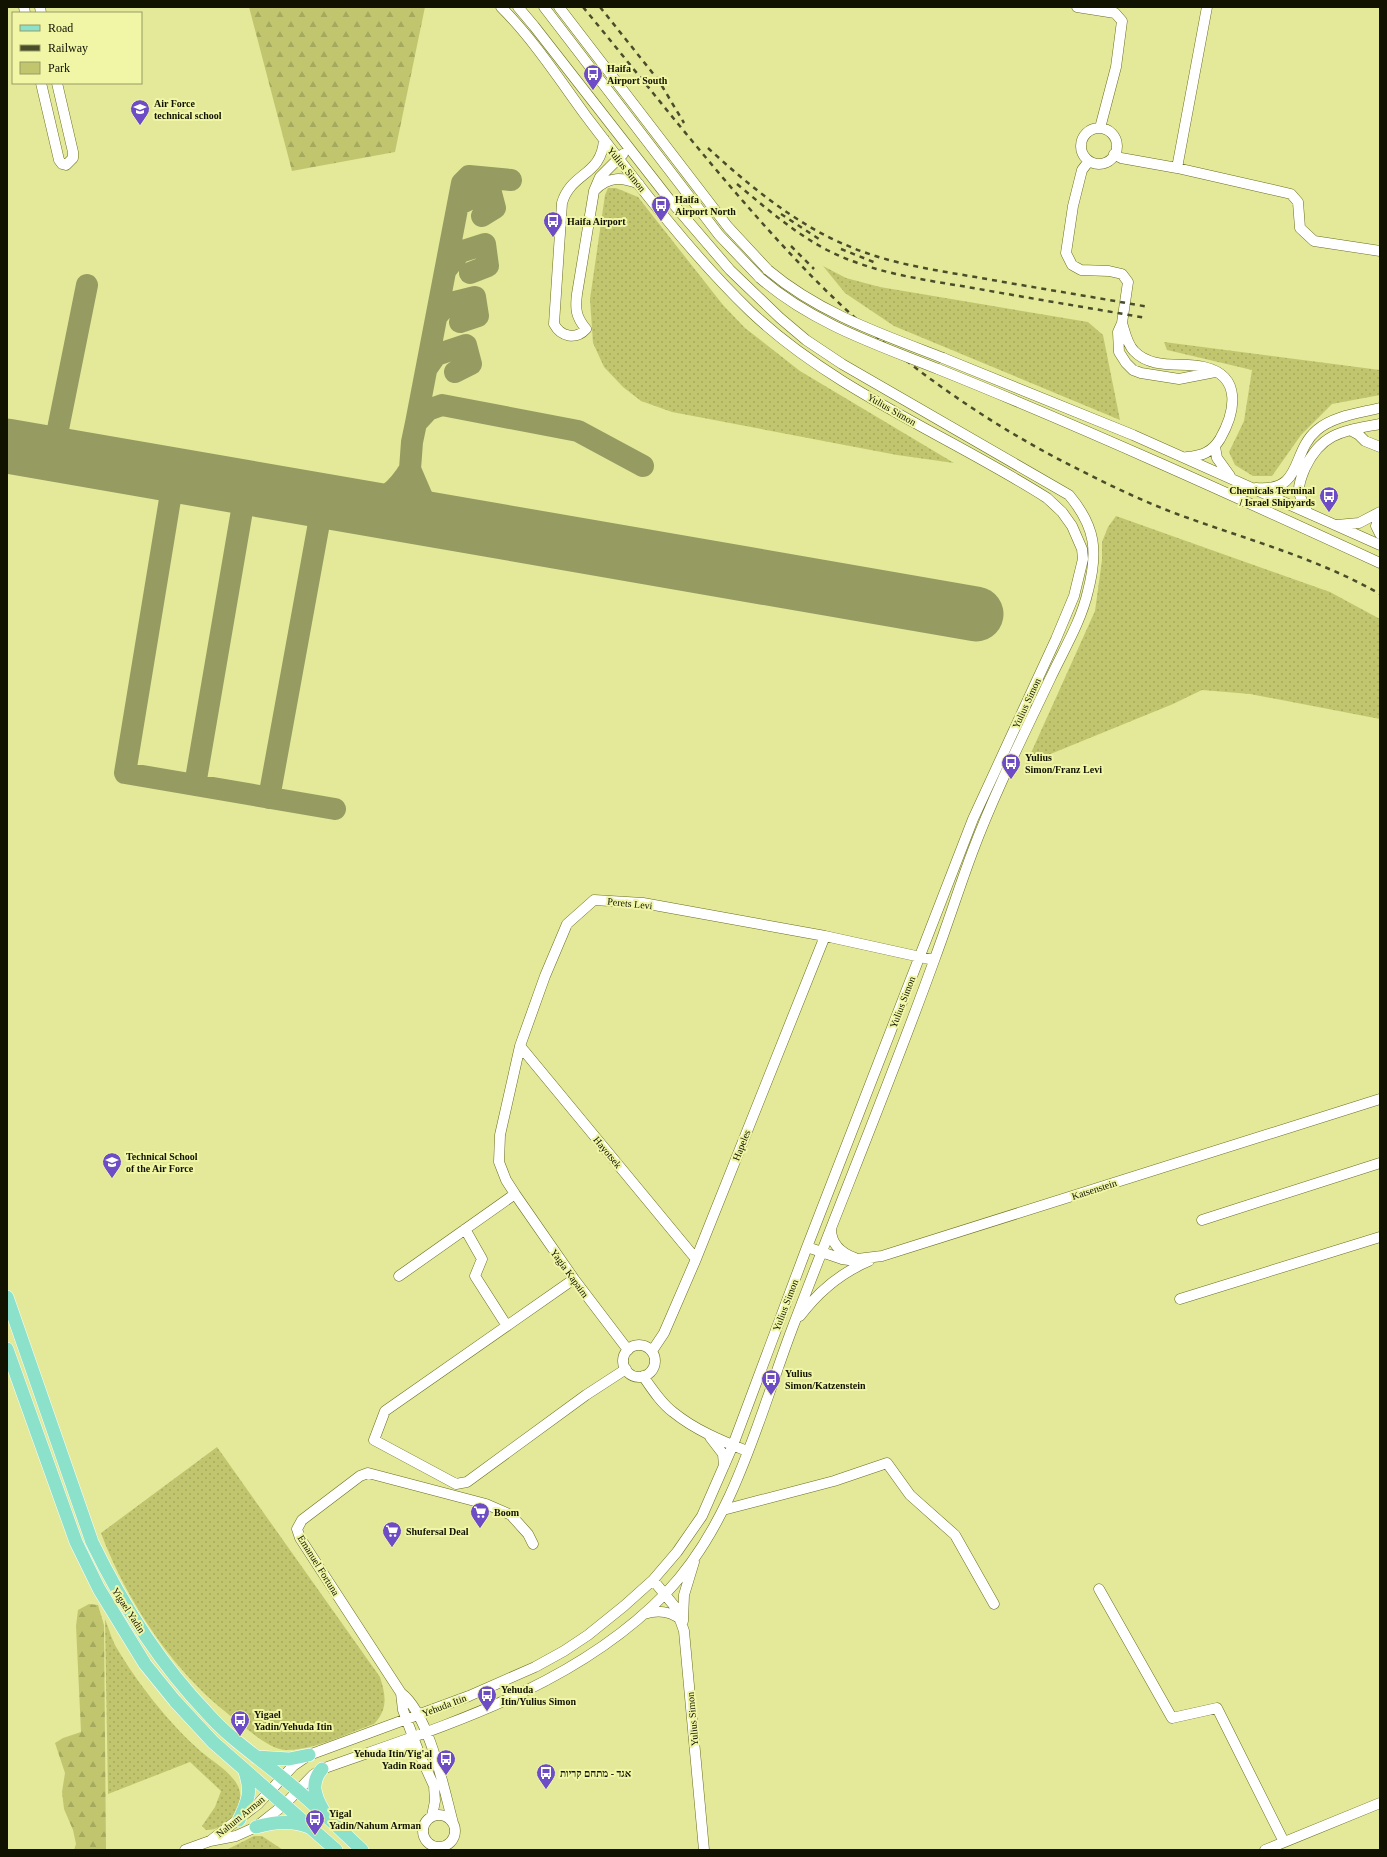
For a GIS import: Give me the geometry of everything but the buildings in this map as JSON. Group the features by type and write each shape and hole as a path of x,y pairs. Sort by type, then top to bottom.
{"main road":[{"name":"Yigael Yadin","path":"7,1297 92,1542 110,1579 160,1656 186,1690 223,1729 298,1790 362,1850"},
{"name":"Yigael Yadin","path":"7,1349 76,1542 99,1590 145,1664 175,1701 212,1742 315,1830 336,1850"},
{"path":"256,1757 288,1759 310,1755"},
{"path":"239,1820 249,1794 248,1782 244,1769"},
{"path":"322,1769 316,1777 314,1788 325,1815"},
{"path":"256,1827 283,1822 295,1823 315,1830"}],"street":[{"name":"Yulius Simon","path":"501,7 521,30 619,159 720,281 773,331 835,376 1047,498 1062,512 1078,538 1082,549 1083,559 1074,596 1056,639 975,814 807,1247 733,1445 709,1501 693,1531 653,1580 666,1593 676,1608 684,1631 704,1850"},
{"name":"Yulius Simon","path":"518,7 669,199 730,270 757,298 796,331 842,364 1061,489 1069,495 1087,520 1092,533 1094,546 1087,596 975,844 934,960 793,1326 747,1451 723,1510 698,1551 666,1593"},
{"path":"544,7 719,235 760,278 797,306 830,325 1013,399 1203,482 1380,563"},
{"path":"559,7 728,227 768,270 803,296 834,314 1185,457 1308,514 1380,545"},
{"path":"1077,7 1115,13 1122,20 1116,67 1100,128"},
{"path":"1178,168 1207,7"},
{"path":"41,84 59,160 62,164 66,165 73,158 73,152 57,84"},
{"path":"1100,128 1106,130 1114,137 1116,143 1114,154 1111,159 1100,164 1089,161 1082,152 1082,140 1089,131 1100,128"},
{"path":"604,139 603,150 598,162 571,185 566,191 562,203 554,324 560,333 566,335 577,334 586,329 575,310 576,294 594,192 600,177 619,159 627,145"},
{"path":"1114,154 1121,158 1178,168 1291,194 1298,202 1300,228 1314,241 1380,251"},
{"path":"1089,161 1082,170 1073,206 1066,253 1072,265 1081,270 1109,270 1122,274 1128,282 1122,323 1118,332 1119,352 1126,363 1133,370 1141,373 1179,379 1215,372"},
{"path":"594,192 607,181 620,178 640,185"},
{"path":"1122,323 1133,351 1142,357 1157,363 1204,367 1215,372 1229,384 1233,393 1229,418 1224,432 1215,447 1198,456 1185,457"},
{"path":"1250,487 1268,489 1276,488 1287,481 1292,475 1308,441 1316,431 1328,422 1380,408"},
{"path":"1308,514 1299,497 1298,487 1310,457 1324,441 1344,431 1378,424"},
{"path":"1375,445 1370,436 1378,424"},
{"path":"1350,430 1359,435 1365,442 1375,445"},
{"path":"1215,447 1217,458 1222,467 1233,479"},
{"path":"1334,525 1359,523 1380,513"},
{"path":"1380,513 1376,526 1380,534"},
{"name":"Perets Levi","path":"515,1194 506,1180 499,1162 500,1135 520,1046 544,976 567,924 594,900 643,903 825,936 934,960"},
{"path":"896,951 916,947 928,932"},
{"name":"Hapeles","path":"652,1351 664,1333 696,1258 825,936"},
{"path":"896,951 911,962 913,974"},
{"name":"Hayotsek","path":"520,1046 696,1258"},
{"name":"Katsenstein","path":"807,1247 842,1259 882,1256 1380,1099"},
{"path":"1202,1220 1380,1163"},
{"path":"399,1276 515,1194"},
{"name":"Yagia Kapaim","path":"515,1194 574,1279 628,1350"},
{"path":"831,1227 832,1238 837,1247 858,1259"},
{"path":"465,1229 482,1259 474,1276 507,1326"},
{"path":"1180,1299 1380,1237"},
{"path":"793,1326 817,1295 827,1285 850,1270 882,1256"},
{"path":"574,1279 385,1411 374,1440 456,1484 466,1482 586,1395 626,1369"},
{"path":"643,1346 652,1351 654,1356 654,1366 652,1371 643,1376 633,1376 626,1369 624,1359 628,1350 632,1347 643,1346"},
{"path":"643,1376 660,1399 673,1412 708,1434 747,1451"},
{"path":"708,1434 720,1450 724,1459 724,1466"},
{"path":"723,1510 834,1481 887,1463 910,1495 955,1535 994,1604"},
{"name":"Emanuel Fortuna","path":"452,1823 438,1768 418,1715 408,1698 401,1693 300,1538 297,1529 302,1520 360,1476 368,1473 486,1504 511,1516 528,1534 533,1544"},
{"path":"684,1631 684,1595 687,1580 698,1551"},
{"name":"Yehuda Itin","path":"270,1791 293,1766 310,1755 469,1696 529,1670 564,1651 588,1635 653,1580"},
{"path":"1099,1589 1172,1718 1217,1708 1284,1842"},
{"name":"Yehuda Itin","path":"285,1804 313,1774 322,1769 478,1712 540,1685 596,1651 636,1620 666,1593"},
{"path":"636,1620 644,1614 657,1611 673,1615 681,1620"},
{"name":"Emanuel Fortuna","path":"401,1693 401,1702 419,1753 434,1786 432,1816"},
{"path":"389,1745 419,1753"},
{"name":"Nahum Arman","path":"207,1845 258,1804 270,1791"},
{"path":"1265,1850 1380,1803"},
{"name":"Nahum Arman","path":"185,1850 236,1836 256,1827 285,1804"},
{"path":"437,1815 446,1817 452,1823 455,1834 450,1843 445,1846 434,1847 425,1840 423,1829 432,1816 437,1815"}],"green space":[{"path":"249,7 425,7 395,152 292,171"},
{"path":"608,188 616,188 638,197 723,305 745,328 800,371 954,463 897,455 672,412 641,401 623,387 604,367 593,343 590,299 605,195"},
{"path":"823,266 846,278 880,287 1088,322 1103,335 1120,420 894,326 845,293"},
{"path":"1164,342 1380,370 1380,395 1332,404 1301,435 1272,476 1253,476 1235,465 1229,452 1244,421 1252,370 1167,350"},
{"path":"1116,516 1330,592 1380,619 1380,719 1250,694 1202,690 1173,704 1026,764 1095,611 1102,560 1102,542 1108,527"},
{"path":"217,1447 380,1677 384,1690 384,1708 374,1724 309,1747 287,1750 275,1748 253,1734 225,1712 197,1686 168,1652 141,1614 129,1594 101,1533"},
{"path":"89,1604 98,1605 104,1625 106,1850 74,1850 76,1844 73,1830 64,1809 62,1792 65,1773 55,1743 63,1738 81,1732 76,1626 78,1610"},
{"path":"105,1619 112,1639 125,1662 154,1701 175,1726 201,1752 224,1770 238,1786 240,1801 233,1816 228,1822 214,1829 206,1830 202,1826 215,1807 221,1791 190,1762 108,1794"},
{"path":"254,1836 262,1836 283,1850 226,1850"}],"taxiway":[{"path":"416,423 462,183 469,176 511,180"},
{"path":"458,205 490,189 495,208 482,216"},
{"path":"445,271 460,252 485,244 488,266 470,273"},
{"path":"53,454 87,285"},
{"path":"437,316 447,304 475,297 478,316 460,322"},
{"path":"427,368 436,355 466,345 471,364 455,372"},
{"path":"451,523 433,511 422,497 410,469 412,442 416,423 428,410 442,405 578,431 643,466"},
{"path":"360,507 389,494 400,484 410,469"},
{"path":"174,475 125,773 335,809"},
{"path":"195,785 246,487"},
{"path":"269,798 323,501"}],"runway":[{"path":"7,446 976,614"}],"railway":[{"path":"583,7 689,137 743,201 799,263 858,320 922,373 991,420 1026,441 1104,482 1177,514 1306,559 1356,581 1380,594"},
{"path":"600,7 659,81 684,123"},
{"path":"708,148 739,176 791,215 828,237 862,252 895,262 929,269 1149,307"},
{"path":"737,184 780,219 815,243 827,250 863,265 882,271 920,279 1146,318"},
{"path":"781,214 819,239"},
{"path":"791,246 814,269"},
{"path":"841,249 876,263"}],"place":[{"name":"Haifa Airport South","path":"593,91"},
{"name":"Air Force technical school","path":"140,126"},
{"name":"Haifa Airport North","path":"661,222"},
{"name":"Haifa Airport","path":"553,238"},
{"name":"Chemicals Terminal / Israel Shipyards","path":"1329,513"},
{"name":"Yulius Simon/Franz Levi","path":"1011,780"},
{"name":"Technical School of the Air Force","path":"112,1179"},
{"name":"Yulius Simon/Katzenstein","path":"771,1396"},
{"name":"Boom","path":"480,1529"},
{"name":"Shufersal Deal","path":"392,1548"},
{"name":"Yehuda Itin/Yulius Simon","path":"487,1712"},
{"name":"Yigael Yadin/Yehuda Itin","path":"240,1737"},
{"name":"Yehuda Itin/Yig'al Yadin Road","path":"446,1776"},
{"name":"אגד - מתחם קריות","path":"546,1790"},
{"name":"Yigal Yadin/Nahum Arman","path":"315,1836"}]}
